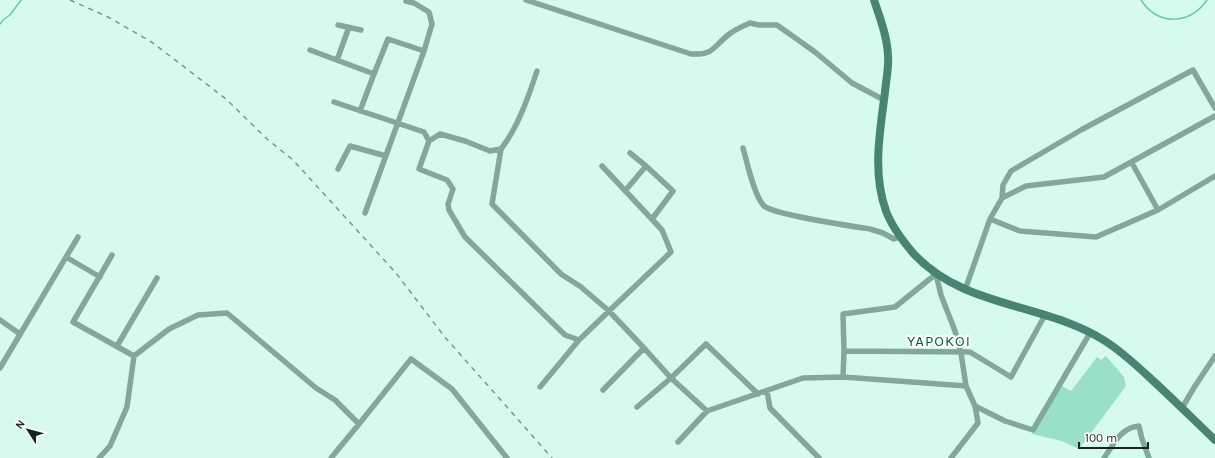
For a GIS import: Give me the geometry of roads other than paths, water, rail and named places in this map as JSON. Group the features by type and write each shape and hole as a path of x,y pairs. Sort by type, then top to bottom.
{"street":[{"path":"526,0 691,54 703,54 712,51 728,35 750,23 759,25 777,24 815,52 852,83 884,100"},
{"path":"874,0 886,40 888,56 878,156 880,182 886,210 892,225 900,237 920,260 936,274 965,290 1066,321 1105,341 1125,355 1215,440"},
{"path":"365,213 424,51 432,24 429,12 414,4 406,2"},
{"path":"338,25 361,30"},
{"path":"337,60 349,27"},
{"path":"360,111 388,39 424,51"},
{"path":"310,50 374,74"},
{"path":"965,290 990,219 1002,198 1003,185 1011,171 1081,130 1193,70 1215,108"},
{"path":"537,71 509,140 501,149 492,204 561,274 581,287 609,311 671,378 707,411"},
{"path":"334,102 424,132 429,141"},
{"path":"1002,198 1026,186 1104,177 1132,163 1215,116"},
{"path":"501,149 490,151 465,141 440,134 429,141 419,169 447,180 453,189 448,204 449,210 465,236 565,336 578,340"},
{"path":"338,169 350,146 386,156"},
{"path":"743,148 757,197 765,206 780,212 883,232 894,239 900,237"},
{"path":"630,153 673,191 652,219"},
{"path":"1132,163 1158,210"},
{"path":"540,387 578,340 671,252 662,230 602,166"},
{"path":"625,191 646,166"},
{"path":"990,219 1020,231 1096,237 1158,210 1215,176"},
{"path":"0,368 78,237"},
{"path":"112,255 73,322 134,356"},
{"path":"66,257 100,277"},
{"path":"843,377 843,314 896,307 936,274"},
{"path":"936,274 941,295 956,331 966,386 975,406 978,423 951,458"},
{"path":"117,346 157,278"},
{"path":"99,458 110,446 127,407 134,356 169,329 198,315 227,312 316,388 335,400 359,424"},
{"path":"844,351 970,352 1011,377 1045,315"},
{"path":"0,320 20,334"},
{"path":"975,406 1005,421 1033,430 1090,333"},
{"path":"637,407 671,378 706,344 758,394"},
{"path":"603,390 644,348"},
{"path":"1182,408 1194,386 1215,356"},
{"path":"331,458 411,359 452,388 507,458"},
{"path":"678,442 707,411 803,378 843,377 966,386"},
{"path":"767,391 770,408 819,458"},
{"path":"1104,458 1119,435 1131,427 1139,426 1149,458"}],"waterway":[{"path":"0,24 10,15 21,0"},
{"path":"1141,0 1148,9 1157,15 1174,19 1183,18 1192,14 1207,0"}],"railway":[{"path":"70,0 108,17 153,43 226,99 267,139 293,160 396,273 444,336 552,458"}],"district":[{"name":"YAPOKOI","path":"939,341"}]}
